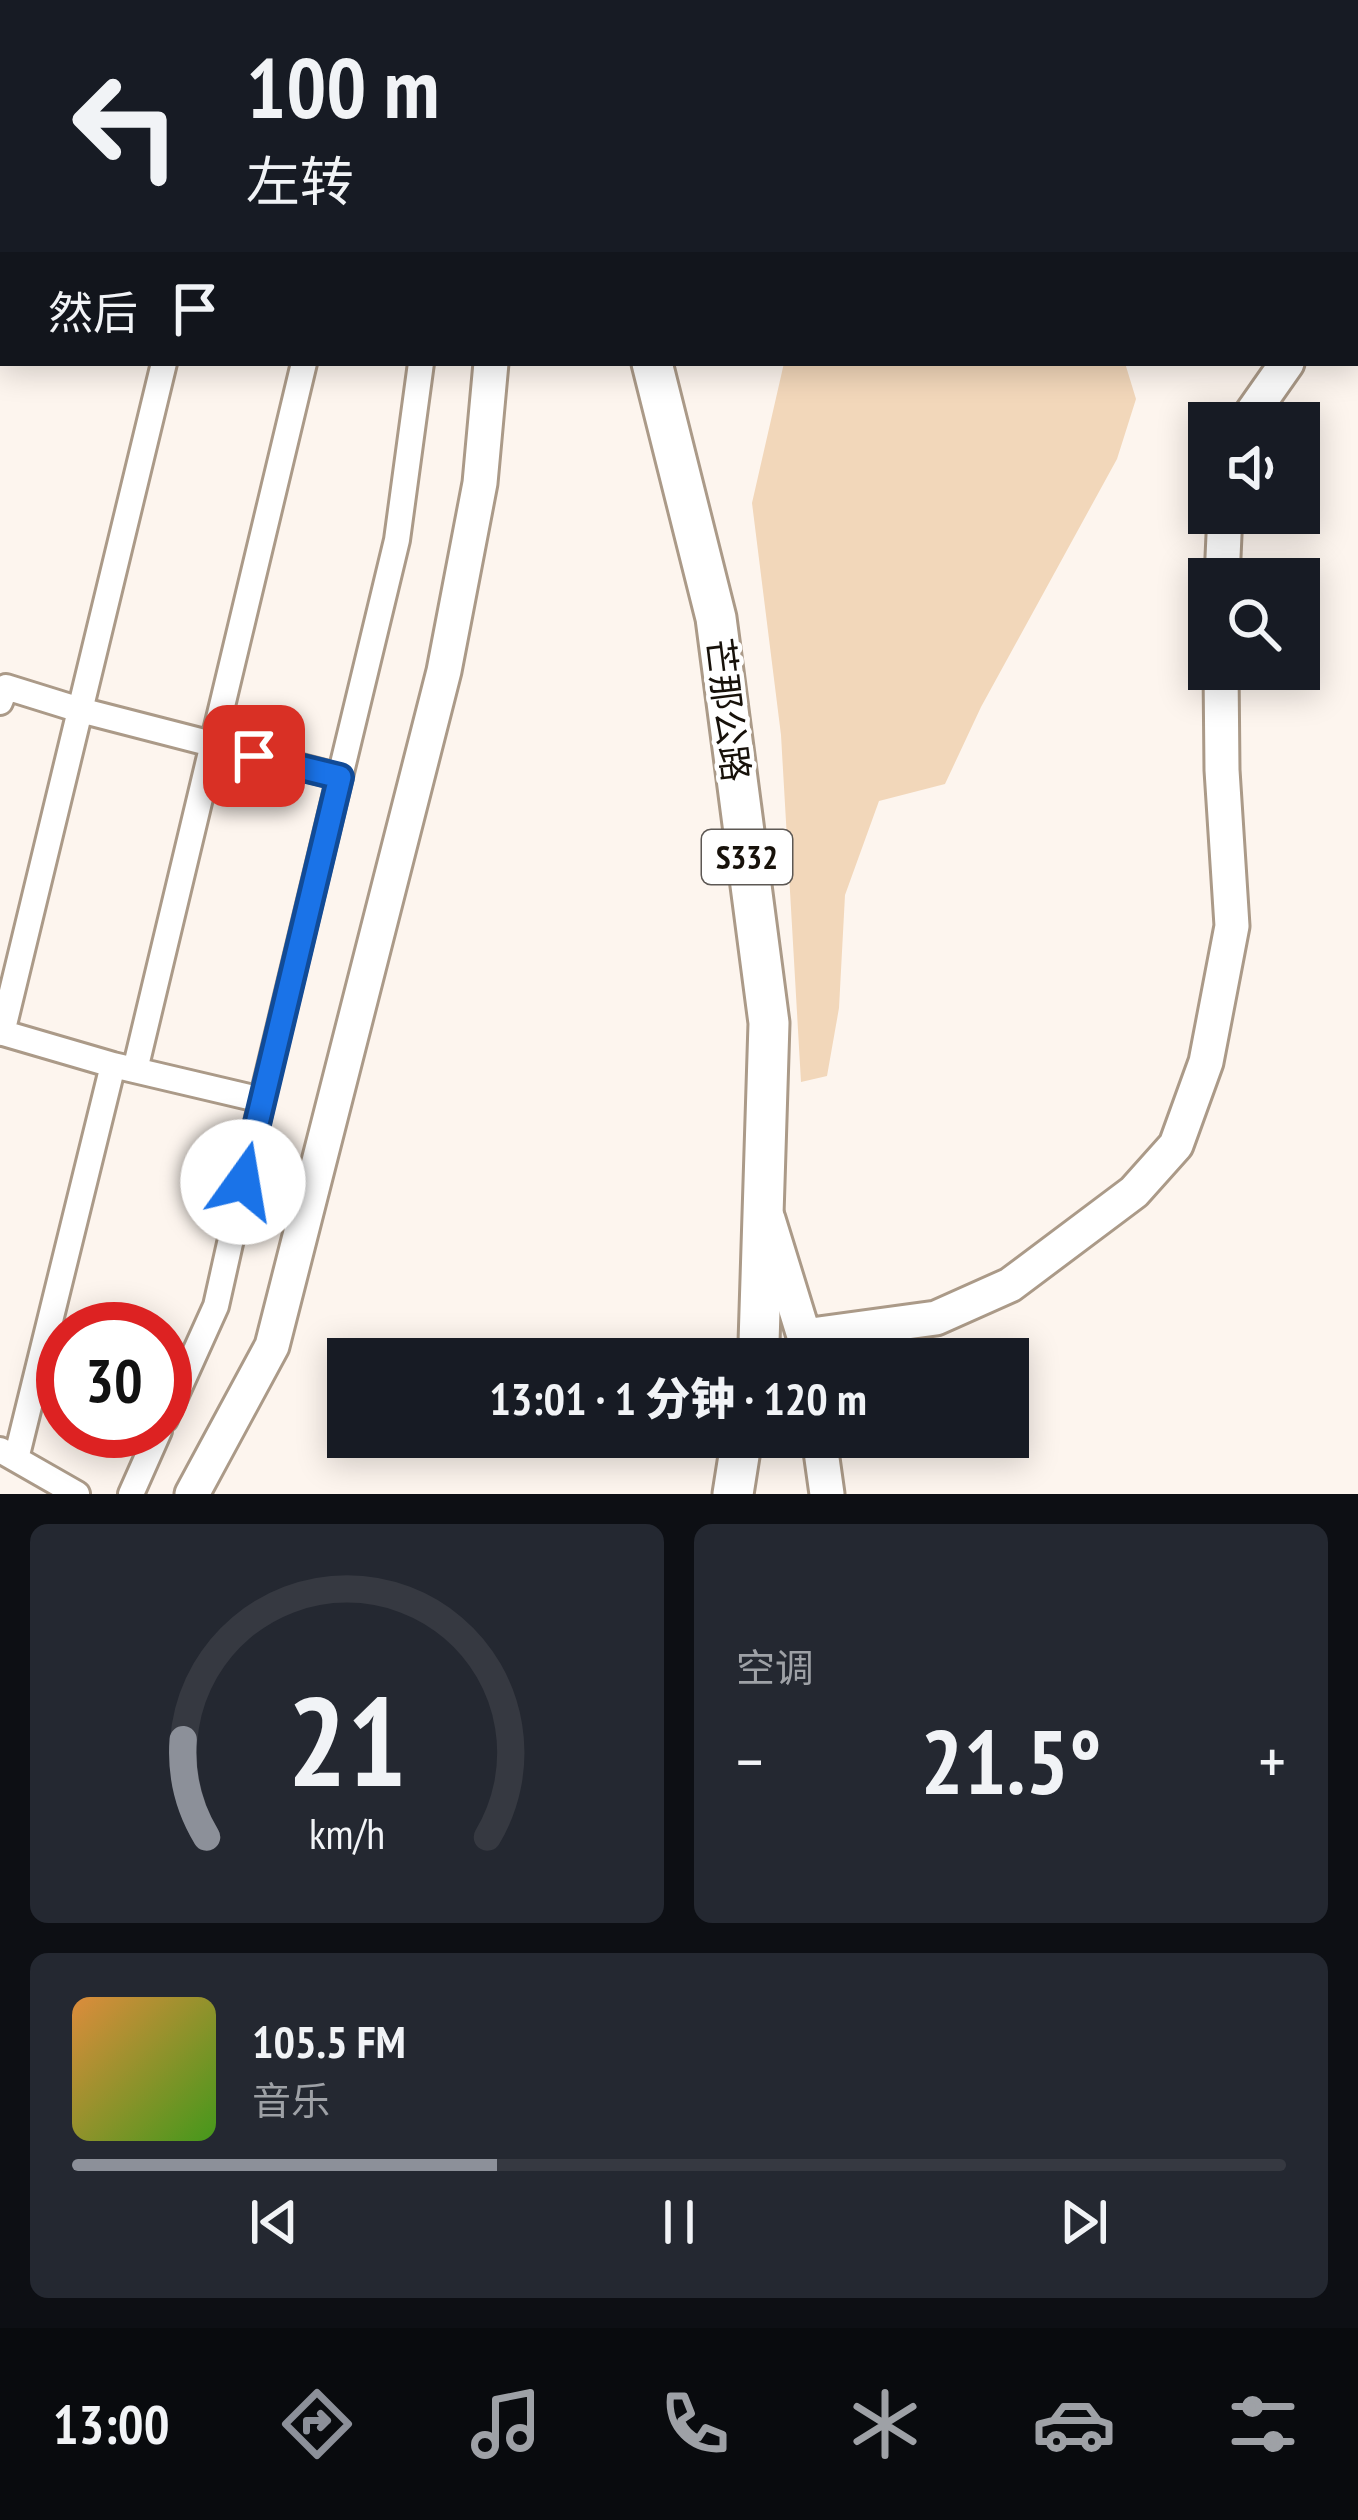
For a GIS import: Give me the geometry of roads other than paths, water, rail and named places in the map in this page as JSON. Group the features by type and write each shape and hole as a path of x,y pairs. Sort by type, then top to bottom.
{"main road":[{"name":"芒那公路","path":"653,366 716,618 769,1023 757,1338"},
{"path":"733,1494 739,1458"}],"street":[{"path":"163,366 1,1032 124,1068 262,1100"},
{"path":"77,1494 8,1454 124,1068 211,745 303,366"},
{"path":"192,1359 216,1306 397,540 421,366"},
{"path":"191,1494 272,1346 443,671 480,483 491,366"},
{"path":"1259,402 1284,366"},
{"path":"0,702 6,687 340,777"},
{"path":"849,1338 936,1318 1010,1285 1134,1192 1176,1145 1206,1062 1232,926 1221,690"},
{"name":"芒那公路","path":"764,1206 803,1338"},
{"path":"131,1494 147,1458"},
{"path":"822,1458 827,1494"}]}
